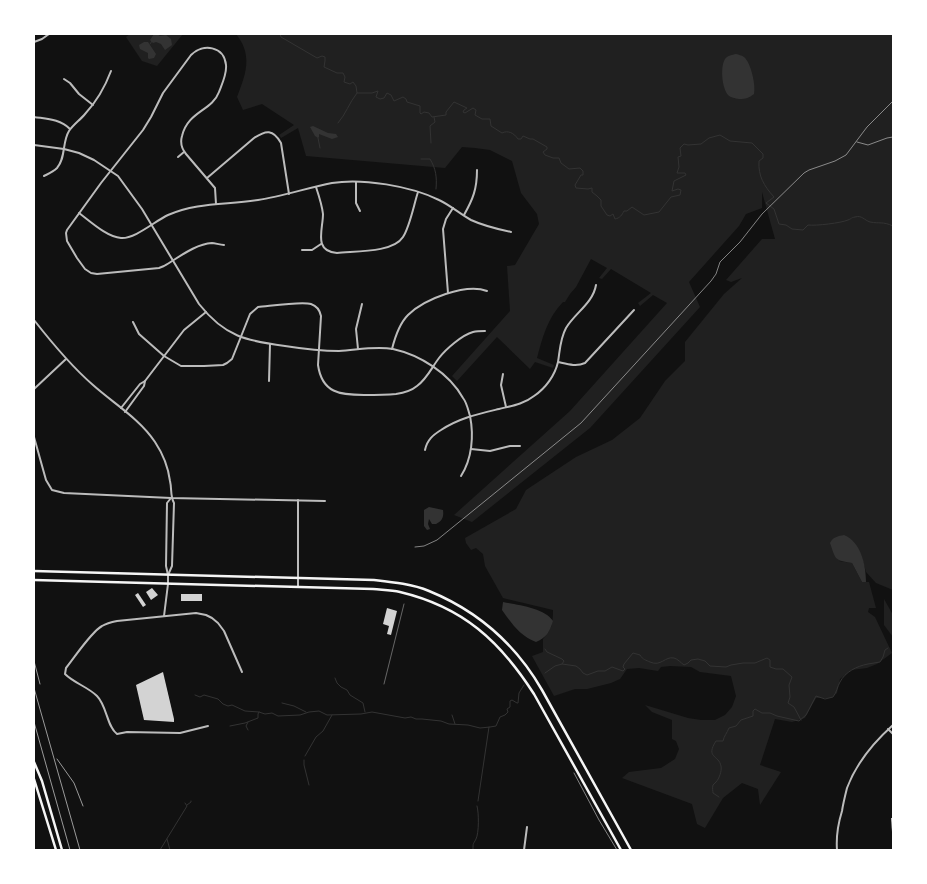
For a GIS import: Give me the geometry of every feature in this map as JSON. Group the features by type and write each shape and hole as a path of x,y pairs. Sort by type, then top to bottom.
{"main road":[{"path":"34,571 374,580 428,591 455,603 478,617 498,633 534,676 631,850"},
{"path":"34,580 373,588 399,592 434,604 473,624 507,655 524,677 621,850"},
{"path":"473,624 478,617"},
{"path":"34,762 42,781 62,850"},
{"path":"34,779 56,850"}],"street":[{"path":"34,42 48,34"},
{"path":"216,204 214,188 184,152 181,145 184,130 195,115 210,105 218,94 226,68 221,54 211,48 200,48 191,55 163,93 143,130 66,233 66,241 85,269 97,274 159,268 204,245 212,243 224,245"},
{"path":"44,176 58,166 70,129 84,116 101,94 111,70"},
{"path":"64,79 93,105"},
{"path":"34,117 62,122 70,129"},
{"path":"207,178 254,138 262,133 269,132 277,136 281,143 290,194"},
{"path":"34,145 79,153 94,160 118,176 152,225 206,312 227,330 241,338 319,351 392,349 419,358 433,367 457,389 465,400 470,416 472,427 471,449 466,468 461,476"},
{"path":"178,157 184,152"},
{"path":"464,215 475,194 478,170"},
{"path":"356,182 356,202 360,211"},
{"path":"80,213 110,235 124,238 133,236 182,210 202,205 259,200 333,183 372,182 436,198 486,226 511,232"},
{"path":"316,187 322,213 321,244 327,250 337,253 386,248 400,241 406,232 418,192"},
{"path":"448,293 444,229 446,219 453,208"},
{"path":"302,250 312,250 321,244"},
{"path":"425,450 427,441 451,424 470,416 524,402 540,392 556,369 561,342 566,329 593,296 596,285"},
{"path":"392,349 398,330 408,315 417,307 448,293 476,288 487,291"},
{"path":"133,322 139,334 164,356 181,366 223,365 232,359 250,314 258,307 305,303 313,305 320,311 321,316 319,373 329,388 338,393 348,395 403,393 419,385 452,344 467,334 485,332"},
{"path":"358,349 356,329 362,304"},
{"path":"558,362 575,366 585,363 634,310"},
{"path":"121,408 140,384 145,381 184,330 206,312"},
{"path":"34,320 66,359 93,386 143,427 159,448 168,468 171,498 174,503 172,566 168,575"},
{"path":"269,381 270,344"},
{"path":"34,389 66,359"},
{"path":"503,374 501,385 506,407"},
{"path":"125,412 144,386 145,381"},
{"path":"34,437 46,480 52,490 64,493 171,498 325,501"},
{"path":"471,449 490,451 510,446 520,446"},
{"path":"164,616 168,584 166,566 167,502 171,498"},
{"path":"298,500 298,586"},
{"path":"208,726 180,733 127,732 117,734 112,730 105,708 97,696 71,680 65,674 66,668 91,636 104,625 117,621 196,613 212,618 218,623 224,631 242,672"},
{"path":"837,850 837,829 850,782 871,747 893,725"},
{"path":"888,729 893,734"},
{"path":"524,850 527,827"}],"lane":[{"path":"384,684 404,604"}],"path":[{"path":"415,547 424,546 437,540 581,423 714,278 720,262 740,242 768,208 808,170 841,159 846,155 868,127 893,101"},
{"path":"856,141 868,145 887,138 893,138"},
{"path":"572,770 617,850"}],"shaded area":[{"path":"130,34 183,34 157,66 142,61 126,37"},
{"path":"154,34 166,35 171,39 172,45 165,50 161,44 153,43 150,40"},
{"path":"236,34 893,34 893,590 876,583 866,572 861,555 839,561 852,563 862,582 869,582 876,608 869,608 868,612 875,617 892,653 877,664 867,668 851,670 840,679 837,693 831,698 816,698 805,718 792,722 775,719 760,765 781,772 760,805 758,789 742,783 723,798 705,828 697,824 692,804 622,778 629,772 661,768 675,759 679,749 676,741 672,739 672,720 652,712 645,705 688,718 715,720 725,715 732,707 736,696 731,676 700,672 691,667 661,667 658,671 639,668 627,669 620,679 611,683 587,689 575,689 554,696 532,656 543,652 543,639 551,626 553,610 503,598 485,566 483,554 476,548 471,550 465,538 516,509 526,490 576,457 612,440 640,418 665,381 685,361 685,342 724,294 742,278 731,282 726,280 762,239 775,239 762,192 762,208 746,214 739,226 689,282 700,307 590,428 472,522 454,515 570,411 667,303 653,295 640,306 638,303 651,293 611,269 602,279 599,278 607,268 591,259 576,287 553,314 543,335 537,358 554,365 553,368 535,362 530,369 497,337 457,381 452,376 510,311 507,266 515,265 539,224 537,214 521,193 512,161 490,150 462,147 445,168 306,156 298,128 281,138 279,135 294,125 262,104 243,110 237,97 245,72 246,57 245,49"},
{"path":"148,42 156,54 154,58 149,59 148,53 140,49 139,45"},
{"path":"736,54 743,56 747,60 754,80 754,94 746,98 739,99 729,96 723,83 723,63 729,56"},
{"path":"313,126 328,133 336,134 338,137 332,139 319,134 318,138 310,127"},
{"path":"429,507 443,510 443,515 436,524 432,524 429,519 430,529 427,530 424,526 424,510"},
{"path":"844,535 850,538 858,548 865,568 866,582 862,582 852,563 839,560 835,556 830,543 834,538"},
{"path":"884,599 893,615 893,637 884,625"},
{"path":"503,602 544,613 553,621 547,634 536,642 525,636 513,625 502,610"}],"building":[{"path":"152,588 158,595 151,600 146,592"},
{"path":"138,593 146,605 143,607 135,595"},
{"path":"181,594 202,594 202,601 181,601"},
{"path":"387,608 397,611 391,635 387,634 389,626 383,624"},
{"path":"163,672 174,722 144,720 136,685"},
{"path":"891,818 893,818 893,832 892,832"}],"waterway":[{"path":"280,34 281,37 317,58 325,57 324,67 337,73 343,73 345,77 344,82 350,84 353,82 357,93 378,91 376,97 384,98 387,93 391,95 394,101 403,97 407,102 420,106 421,114 424,112 429,113 432,117 446,115 446,112 454,102 467,108 463,112 465,113 473,108 476,110 475,115 482,119 490,119 491,126 502,133 511,133 518,139 521,139 523,136 533,139 547,147 543,152 545,155 559,158 561,163 569,169 580,168 583,171 583,175 581,175 575,185 576,188 592,188 592,192 601,200 601,206 607,215 613,214 615,219 632,207 644,215 659,212 671,197 680,195 681,190 672,191 674,181 686,175 685,173 677,173 679,167 678,157 681,156 680,148 684,144 701,144 709,138 720,135 730,141 752,143 763,154 763,158 759,161 761,176 774,197 766,203 774,209 779,224 786,225 792,229 803,230 808,225 834,223 861,217 870,222 893,226"},
{"path":"338,123 357,93"},
{"path":"431,143 430,126 435,122 434,117"},
{"path":"318,138 320,148"},
{"path":"421,159 430,159 436,173 436,189"},
{"path":"719,797 713,793 713,785 719,777 721,766 712,751 716,741 723,741 729,728 736,726 741,720 753,716 755,709 762,713 770,713 799,721 806,715 816,696 825,699 833,697 845,675 860,666 880,662 885,650 888,648"},
{"path":"545,649 547,652 562,659 564,661 562,664"},
{"path":"545,673 555,666 562,664 576,666 587,675 598,671 605,671 612,667 623,671 625,669 623,667 624,664 633,653 654,663 674,658 684,665 691,660 698,659 705,661 710,666 726,667 743,663 755,663 767,658 770,660 770,667 783,669 792,677 789,685 790,697 788,703 794,707 801,720"},
{"path":"335,678 341,687 363,703 365,712"},
{"path":"195,695 200,697 204,695 218,699 223,704 232,705 245,711 265,714 272,713 278,716 300,715 319,711 327,715 372,712 480,728 496,726 500,717 508,712 507,709 510,707 510,701 518,703 519,693 524,685"},
{"path":"282,703 306,712"},
{"path":"230,726 258,718 259,712"},
{"path":"305,756 332,715"},
{"path":"452,715 455,724"},
{"path":"248,722 246,726 248,730"},
{"path":"478,801 489,727"},
{"path":"304,760 309,785"},
{"path":"187,805 191,801"},
{"path":"160,850 187,806 185,803"},
{"path":"473,850 478,828 477,806"},
{"path":"167,839 170,850"}],"railway":[{"path":"34,661 40,684"},
{"path":"34,688 80,850"},
{"path":"34,722 70,850"},
{"path":"57,759 74,783 83,806"}]}
